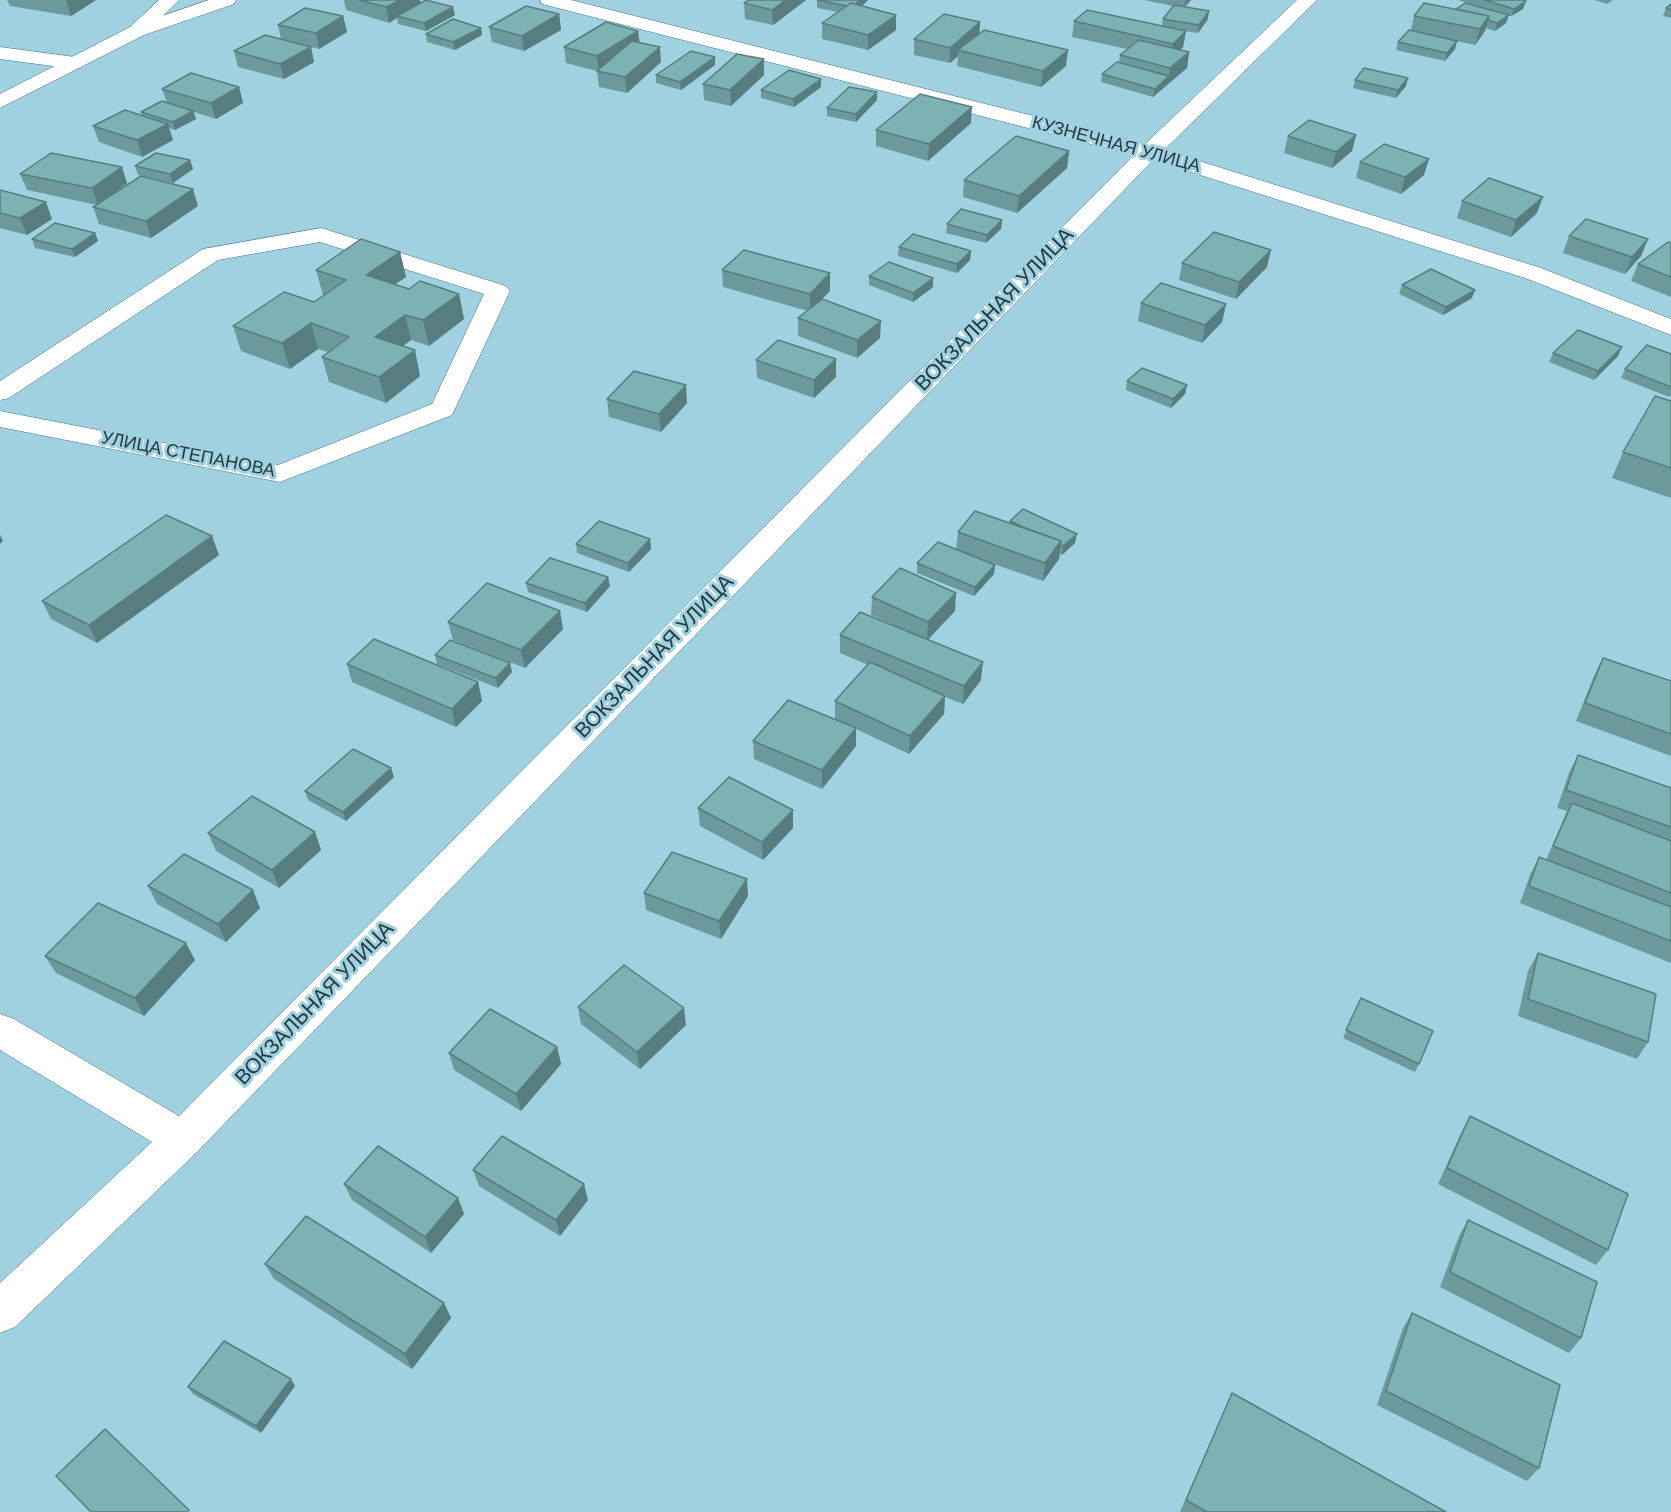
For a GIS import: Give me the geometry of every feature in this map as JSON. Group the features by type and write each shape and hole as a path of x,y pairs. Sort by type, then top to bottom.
{"street":[{"path":"137,30 170,0"},
{"path":"0,102 137,30 227,0"},
{"name":"КУЗНЕЧНАЯ УЛИЦА","path":"549,0 1149,152 1533,273 1671,328"},
{"name":"ВОКЗАЛЬНАЯ УЛИЦА","path":"0,1312 183,1139 1149,152 1308,0"},
{"path":"0,53 75,63"},
{"name":"УЛИЦА СТЕПАНОВА","path":"0,392 211,254 321,235 498,291 443,409 280,474 0,419"},
{"path":"0,1030 183,1139"}],"building":[{"path":"360,0 400,0 386,7"},
{"path":"426,0 453,7 424,23 397,16"},
{"path":"749,0 786,0 772,10 744,3"},
{"path":"817,0 860,0 847,6"},
{"path":"1485,0 1523,0 1526,1 1514,9"},
{"path":"851,3 896,15 868,35 822,23"},
{"path":"1424,3 1489,16 1480,29 1414,16"},
{"path":"1465,3 1509,15 1497,23 1488,20 1489,16 1456,9"},
{"path":"1174,5 1209,11 1199,25 1163,19"},
{"path":"526,6 559,14 522,36 489,27"},
{"path":"305,8 343,16 316,33 278,25"},
{"path":"1087,10 1186,31 1173,44 1074,21"},
{"path":"944,14 980,22 950,48 914,39"},
{"path":"453,19 481,28 453,42 426,34"},
{"path":"606,22 638,31 597,56 564,47"},
{"path":"984,30 1068,50 1043,71 958,50"},
{"path":"1409,30 1457,41 1447,53 1398,42"},
{"path":"265,35 311,47 280,64 234,51"},
{"path":"1139,40 1189,52 1170,68 1120,55"},
{"path":"632,41 660,47 625,77 597,71"},
{"path":"691,51 715,57 680,82 656,75"},
{"path":"737,54 764,59 730,90 703,84"},
{"path":"1117,62 1169,76 1155,89 1102,74"},
{"path":"1364,68 1408,78 1398,90 1355,80"},
{"path":"789,70 821,79 793,99 761,90"},
{"path":"191,73 239,87 211,103 162,89"},
{"path":"849,87 877,92 856,114 827,108"},
{"path":"920,94 972,107 929,144 876,130"},
{"path":"162,101 193,111 173,122 141,112"},
{"path":"125,110 168,124 137,140 93,126"},
{"path":"1309,120 1356,135 1336,152 1288,136"},
{"path":"1016,136 1069,151 1019,196 964,180"},
{"path":"1384,144 1429,159 1405,177 1360,162"},
{"path":"51,153 122,167 92,188 20,174"},
{"path":"156,153 190,160 170,174 135,166"},
{"path":"141,176 193,189 146,221 93,207"},
{"path":"1489,178 1543,197 1516,220 1462,201"},
{"path":"0,190 46,202 20,218 0,213"},
{"path":"961,209 1002,220 987,235 947,224"},
{"path":"1586,219 1648,239 1632,257 1569,236"},
{"path":"55,223 95,233 72,249 32,239"},
{"path":"1214,232 1271,250 1239,282 1182,263"},
{"path":"913,234 971,251 957,264 899,247"},
{"path":"361,239 400,252 366,275 409,289 420,281 459,294 423,320 405,315 375,337 415,350 379,377 322,357 349,337 311,323 282,343 233,326 284,292 314,302 346,280 316,270"},
{"path":"1668,242 1671,243 1671,277 1638,264"},
{"path":"744,250 830,273 810,294 722,270"},
{"path":"889,262 933,278 913,293 869,276"},
{"path":"1431,269 1475,290 1446,307 1402,285"},
{"path":"1161,283 1226,304 1205,325 1141,303"},
{"path":"822,299 881,321 857,340 798,318"},
{"path":"1578,330 1622,347 1598,371 1553,353"},
{"path":"778,340 836,359 814,380 756,360"},
{"path":"1647,345 1671,354 1671,387 1625,369"},
{"path":"1142,368 1187,385 1173,399 1127,381"},
{"path":"634,371 686,385 659,414 607,399"},
{"path":"1655,396 1671,401 1671,468 1623,452"},
{"path":"1023,509 1077,534 1063,546 1061,541 1010,521"},
{"path":"975,511 1061,541 1045,563 958,532"},
{"path":"166,515 212,536 89,625 42,601"},
{"path":"599,521 650,539 628,563 576,544"},
{"path":"938,542 995,565 975,587 917,563"},
{"path":"550,558 608,577 585,603 526,583"},
{"path":"900,568 956,593 928,622 872,597"},
{"path":"487,583 560,611 521,650 448,622"},
{"path":"860,612 983,662 964,686 840,635"},
{"path":"374,639 478,682 452,709 347,664"},
{"path":"450,640 510,663 496,678 435,655"},
{"path":"1603,658 1671,681 1671,734 1585,703"},
{"path":"870,662 945,696 910,736 835,701"},
{"path":"788,700 856,728 822,770 753,741"},
{"path":"353,749 391,768 343,812 305,791"},
{"path":"1578,755 1671,788 1671,827 1566,790"},
{"path":"729,777 793,810 762,842 698,808"},
{"path":"252,796 315,832 272,870 208,833"},
{"path":"1572,803 1671,841 1671,893 1553,846"},
{"path":"672,852 747,879 719,921 644,893"},
{"path":"184,854 253,890 218,924 148,886"},
{"path":"1539,857 1671,907 1671,941 1529,886"},
{"path":"98,903 186,943 135,998 45,956"},
{"path":"1538,953 1656,994 1648,1042 1528,999"},
{"path":"624,965 684,1008 637,1052 578,1007"},
{"path":"1361,998 1433,1031 1419,1064 1346,1030"},
{"path":"490,1009 557,1047 516,1094 449,1053"},
{"path":"1470,1116 1628,1194 1608,1250 1447,1168"},
{"path":"502,1136 584,1184 556,1220 473,1170"},
{"path":"378,1146 458,1198 425,1237 344,1184"},
{"path":"306,1216 444,1303 405,1354 265,1264"},
{"path":"1468,1220 1597,1282 1581,1338 1450,1272"},
{"path":"1412,1313 1560,1385 1539,1468 1386,1391"},
{"path":"224,1341 291,1379 256,1426 188,1387"},
{"path":"1232,1393 1446,1512 1207,1512 1186,1500"},
{"path":"105,1429 189,1510 187,1512 91,1512 56,1476"}]}
